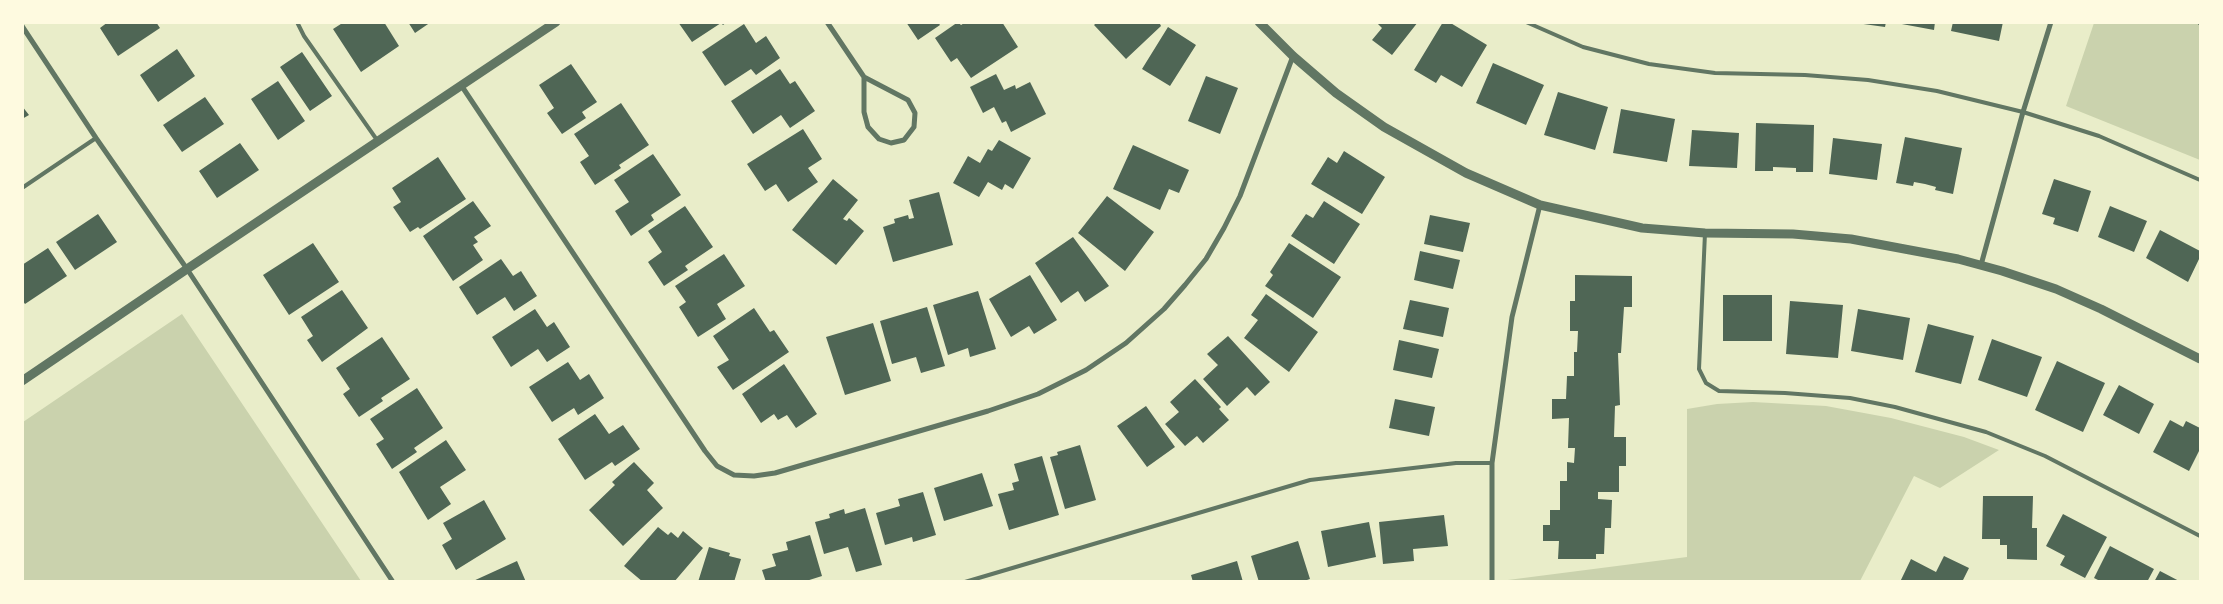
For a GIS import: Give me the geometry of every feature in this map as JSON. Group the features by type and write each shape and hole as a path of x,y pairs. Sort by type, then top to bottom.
{"street":[{"path":"22,381 556,22"},
{"path":"827,22 864,77 908,100 914,113 914,128 904,140 891,143 880,139 868,127 864,112 864,77"},
{"path":"1259,22 1293,56 1336,93 1384,127 1466,173 1540,206 1642,228 1705,233 1793,234 1851,239 1904,248 1981,265 2030,280 2079,299 2200,359"},
{"path":"1981,265 2023,112 2051,22"},
{"path":"22,26 96,138 187,269 393,582"},
{"path":"461,85 705,451 717,466 734,475 754,476 784,471 988,411 1038,394 1086,370 1126,343 1164,309 1206,259 1240,196 1293,56"},
{"path":"1492,582 1492,463 1512,317 1540,206"}],"lane":[{"path":"297,22 304,36 378,141"},
{"path":"1526,22 1584,47 1649,64 1715,73 1805,75 1868,80 1937,91 2023,112 2099,136 2149,156 2200,180"},
{"path":"22,188 96,138"},
{"path":"1705,233 1699,369 1706,383 1719,391 1785,393 1850,398 1895,406 1986,432 2045,456 2200,536"},
{"path":"965,582 1310,480 1456,463 1492,463"}],"green space":[{"path":"2094,23 2200,23 2200,160 2066,106"},
{"path":"182,314 361,581 23,581 23,422"},
{"path":"1753,402 1826,406 1891,418 1964,437 1999,450 1940,488 1914,476 1860,581 1500,581 1687,557 1687,409 1717,404"}],"building":[{"path":"108,22 156,22 160,28 118,56 100,28"},
{"path":"344,22 384,22 399,46 361,72 333,29"},
{"path":"408,22 431,22 415,33"},
{"path":"678,22 727,22 723,25 721,23 692,42"},
{"path":"906,22 938,22 940,25 918,40"},
{"path":"958,22 961,25 966,22 1002,22 1018,47 971,78 957,58 951,62 935,38"},
{"path":"1097,22 1159,22 1161,26 1126,59 1094,25"},
{"path":"1376,22 1418,22 1392,55 1372,40 1382,28"},
{"path":"1443,22 1449,22 1487,45 1462,87 1441,75 1436,83 1414,70"},
{"path":"1849,22 1886,22 1885,27"},
{"path":"1891,22 1935,22 1934,30"},
{"path":"1953,22 2003,22 1999,41 1951,31"},
{"path":"744,24 756,43 766,36 780,58 756,75 751,69 725,86 702,52"},
{"path":"1168,27 1196,45 1170,86 1142,69"},
{"path":"177,49 195,76 158,102 140,75"},
{"path":"302,52 332,96 310,111 280,67"},
{"path":"1493,63 1544,85 1526,125 1476,103"},
{"path":"571,64 597,102 582,112 586,118 562,134 547,113 554,108 539,85"},
{"path":"780,69 790,84 795,81 815,111 790,128 781,115 753,134 731,101"},
{"path":"996,74 1004,90 1015,85 1016,89 1030,82 1046,114 1011,132 1006,121 1002,123 994,107 983,113 970,87"},
{"path":"1206,76 1238,88 1220,134 1188,121"},
{"path":"278,81 305,121 278,140 251,99"},
{"path":"1558,92 1608,107 1595,150 1544,135"},
{"path":"205,97 224,124 182,152 163,125"},
{"path":"621,103 649,145 619,165 621,168 595,185 580,162 589,156 574,134"},
{"path":"22,106 29,115 22,119"},
{"path":"1621,109 1675,119 1667,162 1613,153"},
{"path":"1756,123 1814,125 1813,172 1796,172 1796,168 1773,167 1773,171 1755,171"},
{"path":"803,129 822,159 808,168 818,182 788,202 776,184 765,191 747,164"},
{"path":"1692,130 1739,133 1737,168 1689,166"},
{"path":"1905,137 1962,148 1953,194 1935,190 1936,187 1925,184 1914,182 1913,186 1896,183"},
{"path":"1833,138 1882,144 1877,180 1829,174"},
{"path":"999,140 1031,158 1013,189 1005,184 1002,190 988,182 979,197 953,183 968,156 980,163 988,149 992,151"},
{"path":"240,143 259,170 217,198 199,171"},
{"path":"1133,145 1189,170 1179,193 1169,189 1160,210 1113,189"},
{"path":"1344,151 1385,177 1362,214 1311,184 1328,157 1337,163"},
{"path":"653,154 681,195 651,215 654,220 631,236 615,211 629,202 614,180"},
{"path":"438,157 466,199 420,229 418,227 410,232 393,207 401,202 392,188"},
{"path":"833,179 858,200 843,219 847,221 849,218 864,231 836,265 792,230"},
{"path":"2054,179 2091,191 2078,232 2053,224 2055,218 2042,214"},
{"path":"939,192 953,245 893,262 883,227 895,223 894,219 908,215 909,219 914,218 909,200"},
{"path":"1107,196 1154,232 1125,271 1078,233"},
{"path":"473,201 491,226 474,237 478,242 473,245 483,260 453,281 423,236"},
{"path":"1324,201 1360,224 1334,264 1291,236 1306,214 1313,218"},
{"path":"685,206 713,247 685,266 688,270 664,286 648,262 662,252 648,231"},
{"path":"2110,206 2147,221 2134,252 2098,237"},
{"path":"98,214 117,242 75,270 56,242"},
{"path":"1430,215 1470,223 1463,252 1424,244"},
{"path":"2160,230 2200,251 2200,257 2188,282 2146,258"},
{"path":"1073,237 1109,286 1085,302 1078,291 1061,303 1035,263"},
{"path":"313,243 339,282 289,315 263,275"},
{"path":"1289,243 1341,277 1313,318 1265,286 1273,275 1270,272"},
{"path":"48,248 67,276 25,304 22,300 22,265"},
{"path":"1420,251 1460,260 1453,289 1414,280"},
{"path":"724,254 745,286 717,304 726,319 698,337 679,307 686,302 675,286"},
{"path":"501,259 513,276 521,271 537,296 514,311 505,297 477,315 459,287"},
{"path":"1030,275 1057,320 1034,334 1029,326 1011,337 989,299"},
{"path":"1575,275 1632,276 1632,307 1624,307 1621,353 1618,353 1620,405 1615,406 1614,437 1626,437 1626,466 1619,466 1619,492 1598,492 1598,499 1612,500 1611,528 1605,528 1604,554 1596,554 1596,559 1558,559 1559,541 1543,541 1543,525 1550,525 1550,510 1560,510 1560,481 1567,481 1567,462 1574,463 1575,448 1568,448 1569,418 1552,419 1552,399 1566,399 1567,376 1574,376 1574,352 1577,352 1578,331 1570,331 1570,301 1575,301"},
{"path":"342,290 368,328 322,362 307,340 313,336 301,317"},
{"path":"978,291 996,349 970,357 968,348 948,355 933,305"},
{"path":"1266,294 1318,332 1289,372 1244,338 1258,320 1251,315"},
{"path":"1723,295 1772,295 1772,341 1723,341"},
{"path":"1410,300 1449,308 1443,337 1403,329"},
{"path":"1790,301 1843,305 1838,358 1786,354"},
{"path":"927,307 945,366 921,373 916,357 892,364 880,321"},
{"path":"754,308 770,332 774,330 789,352 733,390 717,367 729,360 713,336"},
{"path":"535,309 547,327 554,322 570,347 547,362 538,349 511,367 492,337"},
{"path":"1858,309 1910,318 1903,360 1851,351"},
{"path":"873,323 891,381 845,395 826,337"},
{"path":"1928,324 1974,336 1961,384 1915,372"},
{"path":"1228,336 1270,382 1255,396 1247,387 1227,406 1203,379 1218,365 1207,354"},
{"path":"382,337 410,379 381,398 383,401 359,417 343,394 350,389 336,368"},
{"path":"1992,339 2042,357 2027,397 1978,380"},
{"path":"1399,340 1439,349 1432,378 1393,370"},
{"path":"2057,361 2105,383 2083,432 2035,410"},
{"path":"568,362 580,380 589,374 604,398 578,415 574,408 552,422 529,387"},
{"path":"784,364 817,414 796,428 787,415 778,420 774,414 761,423 742,394"},
{"path":"1195,379 1221,407 1219,409 1229,420 1203,443 1197,436 1185,446 1165,424 1179,412 1170,402"},
{"path":"2119,385 2154,404 2139,434 2103,415"},
{"path":"417,388 443,428 414,448 417,452 392,469 376,444 384,439 370,419"},
{"path":"1395,399 1435,407 1429,436 1389,428"},
{"path":"1146,406 1175,447 1147,467 1117,426"},
{"path":"595,414 609,434 623,425 640,449 615,466 612,462 585,480 558,439"},
{"path":"2170,420 2183,427 2186,421 2200,428 2200,449 2189,471 2153,452"},
{"path":"446,440 466,470 440,487 451,504 428,520 399,472"},
{"path":"1080,445 1096,500 1065,509 1050,457 1058,455 1057,452"},
{"path":"1042,456 1059,515 1009,530 998,494 1014,490 1012,483 1019,481 1014,464"},
{"path":"634,462 654,483 647,490 663,508 623,546 589,510 615,485 612,482"},
{"path":"982,473 993,506 944,521 934,488"},
{"path":"923,492 936,535 913,542 912,537 885,545 876,513 900,506 898,499"},
{"path":"1983,496 2033,496 2032,528 2037,528 2037,560 2007,559 2007,545 2000,545 2000,539 1982,539"},
{"path":"484,500 506,539 456,570 442,545 452,539 443,523"},
{"path":"865,508 882,565 856,572 848,547 824,554 815,522 830,518 829,514 844,509 845,514"},
{"path":"2063,514 2107,537 2085,578 2060,565 2065,556 2046,546"},
{"path":"1444,515 1448,546 1413,549 1414,561 1383,564 1379,522"},
{"path":"1369,522 1376,557 1328,567 1321,531"},
{"path":"658,527 668,535 671,532 678,538 683,531 703,548 674,582 643,582 624,566"},
{"path":"810,535 822,576 803,582 766,582 762,570 776,566 772,554 788,550 786,542"},
{"path":"1298,541 1310,579 1301,582 1259,582 1251,556"},
{"path":"2110,546 2154,569 2147,582 2102,582 2094,578"},
{"path":"709,547 730,553 729,556 741,559 734,582 698,582"},
{"path":"1944,556 1969,568 1962,582 1900,582 1911,559 1936,572"},
{"path":"517,561 526,582 471,582"},
{"path":"1237,561 1243,582 1193,582 1191,575"},
{"path":"2160,571 2181,582 2154,582"}]}
